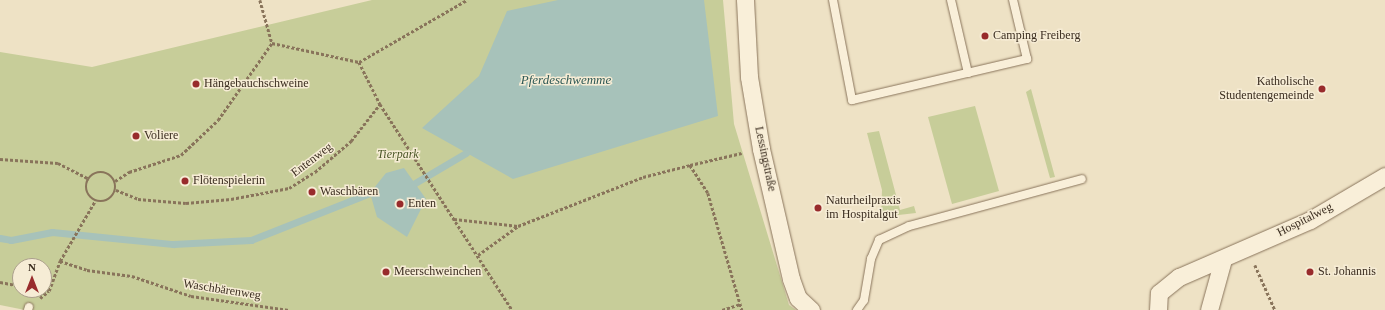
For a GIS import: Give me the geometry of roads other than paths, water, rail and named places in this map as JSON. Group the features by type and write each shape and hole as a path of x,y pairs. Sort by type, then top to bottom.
{"street":[{"name":"Lessingstraße","path":"745,0 749,77 761,149 791,279 798,298 811,310"},
{"name":"Hospitalweg","path":"1158,310 1159,293 1179,277 1310,220 1385,176"},
{"path":"1209,310 1222,258"}],"lane":[{"path":"833,0 852,100 1027,59 1013,0"},
{"path":"951,0 968,73"},
{"path":"857,310 864,300 871,259 879,240 909,226 1082,179"}],"water":[{"name":"Pferdeschwemme","path":"558,0 704,0 718,116 513,179 422,128 479,76 507,11"},
{"path":"404,168 426,199 407,237 377,217 370,193 386,173"}],"waterway":[{"path":"415,183 466,153"},
{"path":"0,238 11,240 52,232 173,244 251,240 370,193"}],"place":[{"name":"Camping Freiberg","path":"985,36"},
{"name":"Hängebauchschweine","path":"196,84"},
{"name":"Katholische Studentengemeinde","path":"1322,89"},
{"name":"Voliere","path":"136,136"},
{"name":"Flötenspielerin","path":"185,181"},
{"name":"Waschbären","path":"312,192"},
{"name":"Enten","path":"400,204"},
{"name":"Naturheilpraxis im Hospitalgut","path":"818,208"},
{"name":"Meerschweinchen","path":"386,272"},
{"name":"St. Johannis","path":"1310,272"}],"park label":[{"name":"Tierpark","path":"398,155"}]}
